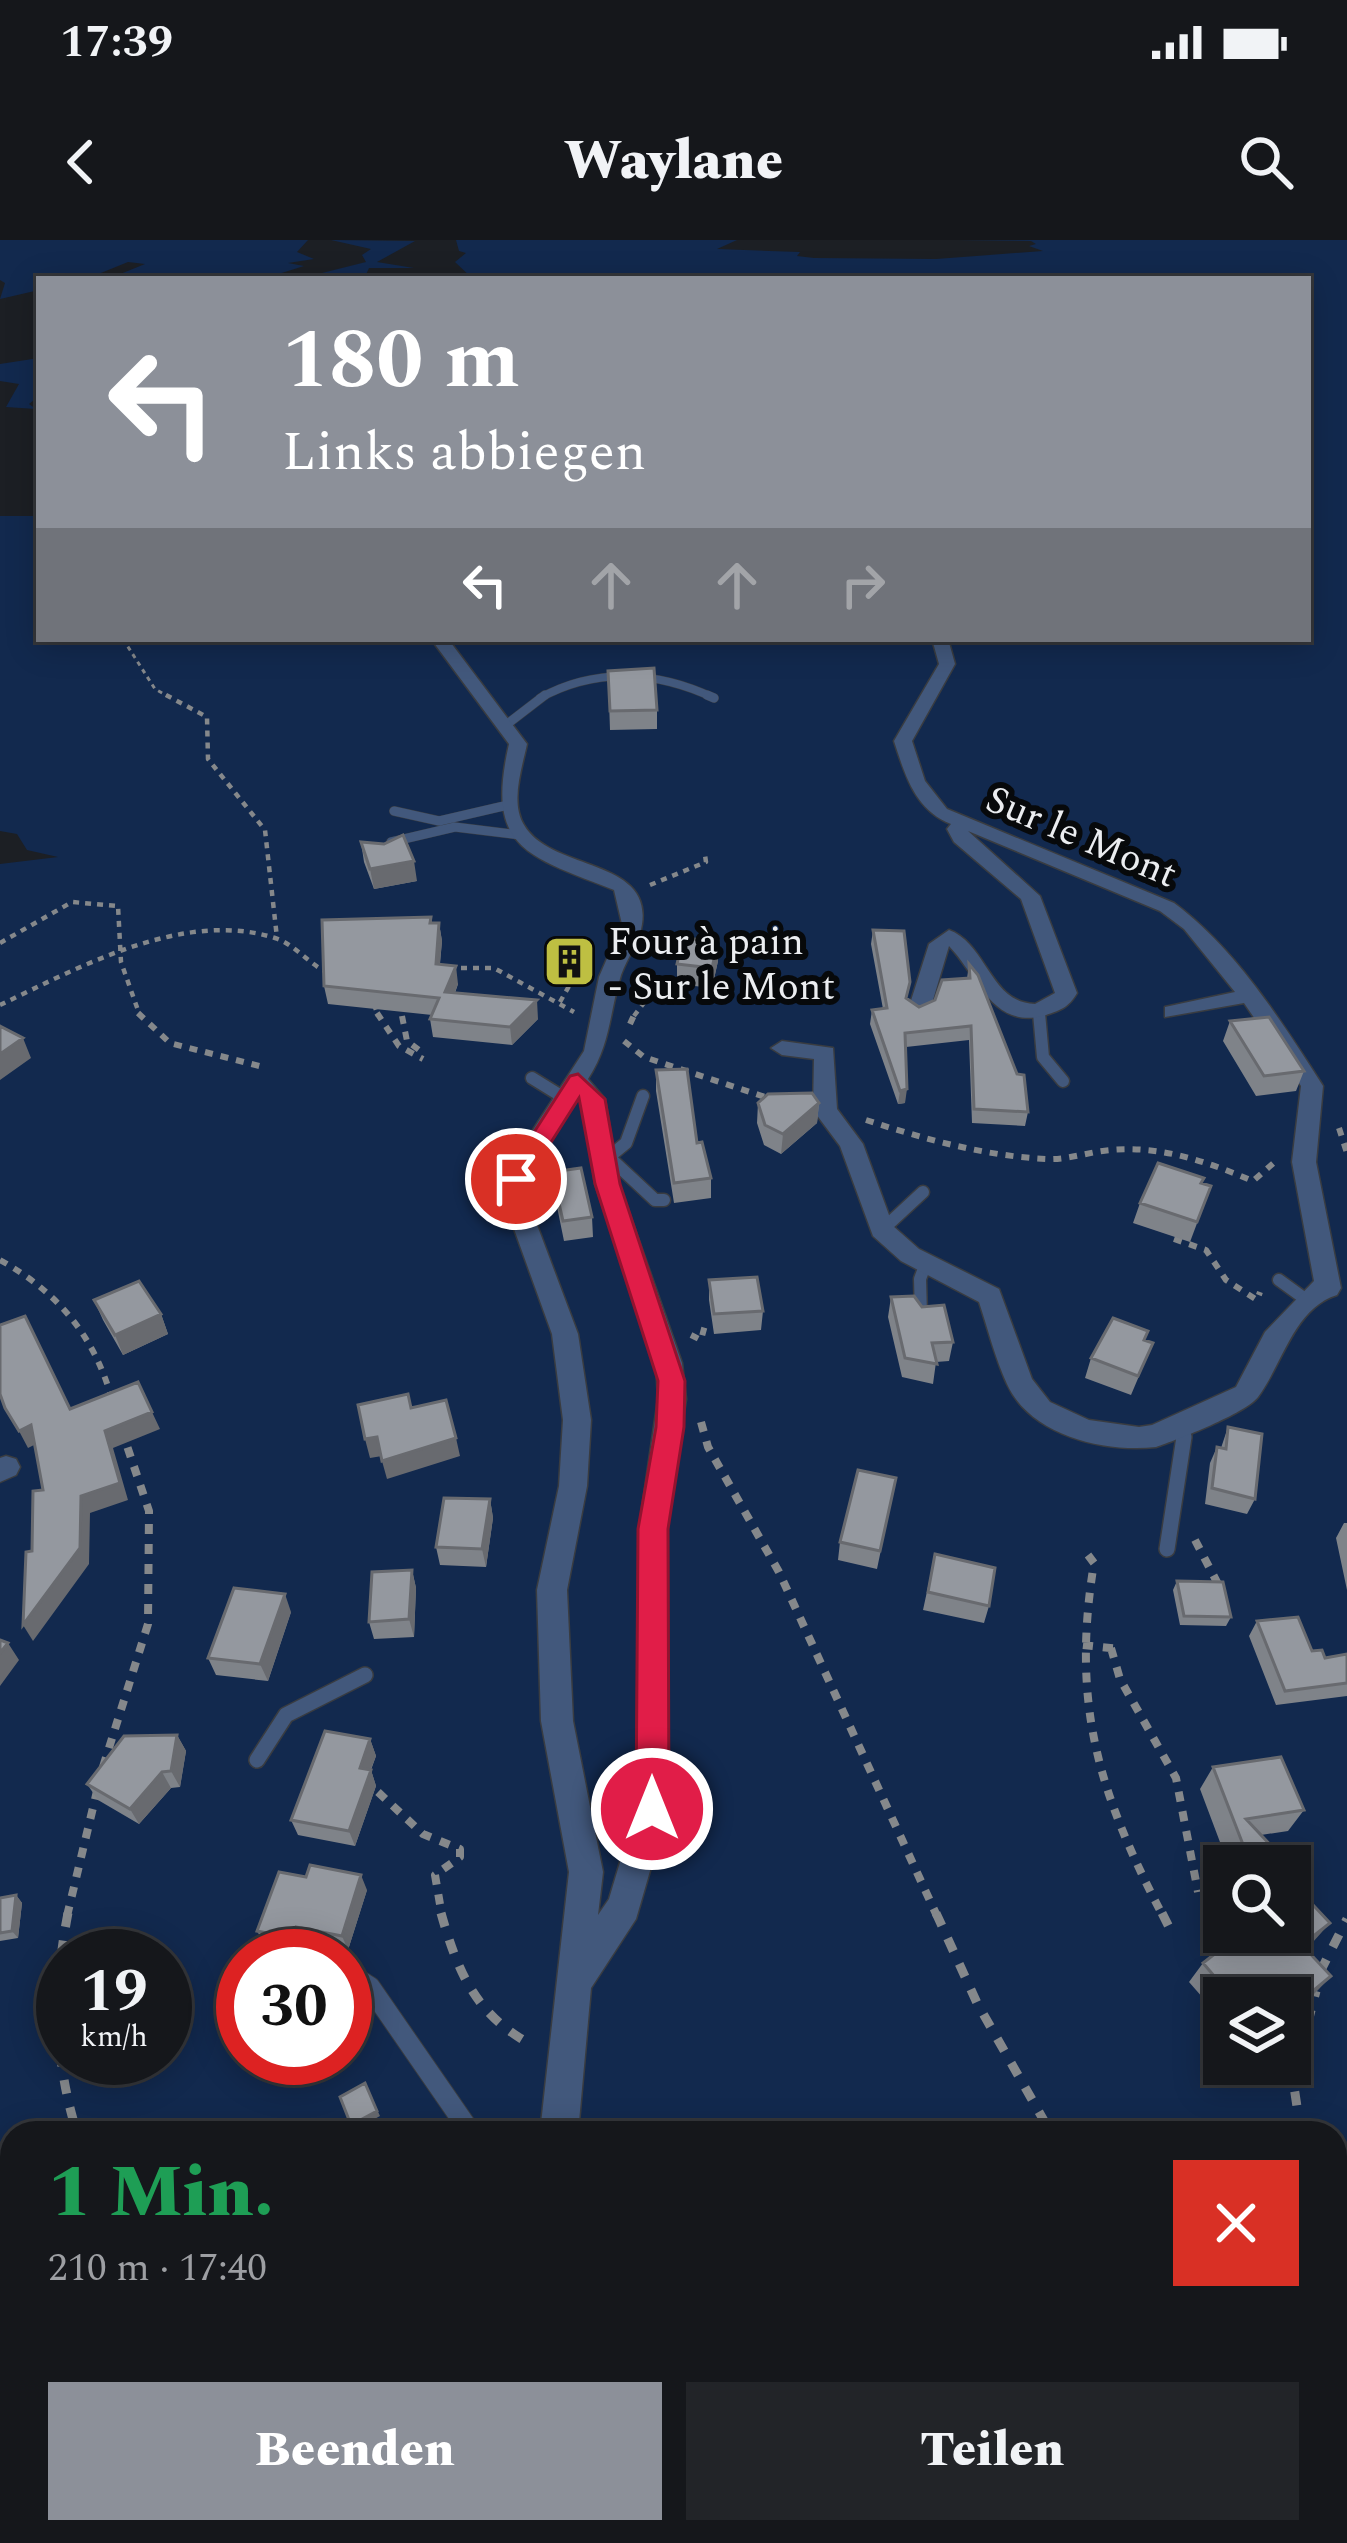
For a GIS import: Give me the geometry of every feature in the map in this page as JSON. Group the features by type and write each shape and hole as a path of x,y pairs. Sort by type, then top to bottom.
{"street":[{"path":"442,642 506,724 518,748 508,805 520,835 544,854 599,873 627,892 632,924 610,977 595,1051 528,1156 512,1193 565,1334 577,1420 574,1486 552,1590 557,1721 586,1872 560,2121"},
{"name":"Sur le Mont","path":"941,642 946,664 911,720 904,749 927,799 961,823 1167,907 1191,925 1249,994 1312,1086 1306,1133"},
{"path":"919,1010 939,944 949,936 995,997 1039,1010 1061,1003 1066,993 1039,913 1026,892 961,838 956,830 961,823"},
{"path":"1173,1012 1249,994"},
{"path":"782,1048 825,1053 825,1110 850,1144 882,1231 926,1263 990,1296 1020,1383 1033,1403 1050,1417 1085,1430 1132,1438 1156,1436 1246,1394 1274,1339 1317,1290 1328,1288 1304,1162 1306,1133"},
{"path":"572,1090 594,1099 671,1381 670,1427 653,1529 652,1809 624,1907 574,1984"}],"lane":[{"path":"506,724 541,697 590,676 683,681 714,698"},
{"path":"394,811 439,821 508,805"},
{"path":"386,855 390,842 442,829 520,835"},
{"path":"1039,1010 1043,1057 1064,1081"},
{"path":"532,1078 572,1090"},
{"path":"643,1096 638,1122 607,1160 656,1200 664,1200"},
{"path":"882,1231 923,1192"},
{"path":"921,1315 920,1279 926,1263"},
{"path":"1279,1280 1308,1301"},
{"path":"1167,1549 1184,1437 1179,1424"},
{"path":"257,1760 286,1715 365,1675"},
{"path":"372,1990 463,2121"}],"path":[{"path":"125,642 155,689 207,717 208,759 265,830 277,938"},
{"path":"627,892 691,871 706,862 705,855"},
{"path":"0,943 59,904 100,897 118,906 131,996 147,1027 168,1048 263,1067"},
{"path":"0,1005 121,951 208,934 277,938 320,971 345,973"},
{"path":"440,968 494,968 560,1002 581,1017 595,1051"},
{"path":"560,1002 578,970"},
{"path":"658,984 641,1000 623,1040 644,1057 692,1071 732,1090 910,1135 1042,1159 1082,1159 1111,1150 1199,1157 1253,1181 1306,1133"},
{"path":"374,1000 381,1024 407,1053 423,1059"},
{"path":"402,1016 407,1041 419,1050"},
{"path":"1174,1239 1206,1250 1215,1270 1255,1300 1264,1286 1279,1280"},
{"path":"0,1260 38,1279 80,1327 108,1382 114,1410"},
{"path":"671,1381 697,1406 707,1447 779,1572 976,2003 1044,2121"},
{"path":"72,2121 58,2084 56,1968 101,1775 148,1624 149,1511 121,1430"},
{"path":"1168,1525 1191,1533 1222,1592"},
{"path":"1088,1555 1094,1563 1083,1645 1089,1717 1139,1872 1174,1937"},
{"path":"1083,1645 1115,1648 1116,1681 1148,1718 1171,1766 1198,1892"},
{"path":"378,1792 423,1834 462,1852 435,1875 433,1887 473,2006 487,2020 566,2060"},
{"path":"1298,2121 1293,2102 1299,2051 1325,1955 1347,1919"}],"shaded area":[{"path":"0,240 308,240 297,252 314,259 288,263 304,266 272,276 115,276 145,264 128,262 93,276 36,276 36,291 0,299 5,283 0,280"},
{"path":"331,240 415,241 377,262 414,268 369,268 365,276 310,276 366,262 362,255 371,249"},
{"path":"456,240 737,240 717,249 800,252 797,256 814,258 936,259 1043,251 1029,246 1036,244 1031,241 957,240 1347,240 1347,2121 0,2121 0,864 58,857 27,850 17,834 0,831 0,516 36,516 36,642 1311,642 1311,276 470,276 455,262 466,253 459,251"},
{"path":"36,358 36,398 29,404 36,409 6,407 19,384 0,381 0,364"}],"building":[{"path":"654,668 657,710 610,711 608,671"},
{"path":"403,835 414,861 370,869 361,842 384,844"},
{"path":"431,917 430,923 439,923 436,964 456,966 445,992 537,1000 510,1027 430,1019 439,998 324,986 322,920"},
{"path":"873,930 904,931 910,982 906,998 919,1007 935,1000 942,980 970,978 969,964 978,975 1017,1074 1024,1075 1028,1112 974,1109 971,1026 905,1033 907,1089 900,1091 872,1010 887,1008"},
{"path":"683,938 718,941 712,968 677,964"},
{"path":"1269,1017 1304,1071 1264,1076 1230,1021"},
{"path":"0,1026 23,1038 0,1054"},
{"path":"687,1069 697,1143 702,1142 711,1178 674,1183 656,1070"},
{"path":"812,1093 819,1103 783,1134 765,1125 758,1103 768,1094"},
{"path":"1158,1163 1204,1178 1201,1183 1211,1186 1197,1222 1140,1203"},
{"path":"581,1168 592,1217 563,1221 552,1172"},
{"path":"757,1277 763,1311 714,1314 709,1280"},
{"path":"139,1281 161,1314 115,1335 94,1300"},
{"path":"914,1296 922,1307 944,1305 953,1342 932,1343 937,1364 905,1358 891,1297"},
{"path":"25,1316 70,1409 138,1382 152,1412 105,1431 120,1483 81,1496 80,1548 23,1625 33,1491 43,1490 31,1425 19,1431 0,1394 0,1325"},
{"path":"1113,1318 1148,1331 1144,1340 1153,1343 1138,1376 1091,1358"},
{"path":"408,1394 411,1408 446,1400 456,1438 382,1461 377,1437 365,1439 358,1405"},
{"path":"1228,1427 1262,1434 1255,1499 1212,1488 1217,1447 1226,1449"},
{"path":"858,1470 896,1478 880,1551 840,1542"},
{"path":"444,1498 490,1499 482,1549 436,1547"},
{"path":"935,1554 995,1568 989,1606 928,1592"},
{"path":"412,1570 409,1619 369,1622 372,1572"},
{"path":"1177,1581 1223,1582 1231,1617 1184,1616"},
{"path":"234,1588 285,1594 260,1664 208,1658"},
{"path":"1298,1617 1312,1651 1322,1650 1325,1658 1347,1654 1347,1683 1285,1691 1257,1621"},
{"path":"325,1731 370,1739 360,1768 371,1770 349,1831 291,1820"},
{"path":"177,1735 171,1771 162,1772 130,1809 87,1784 124,1736"},
{"path":"1281,1757 1304,1810 1246,1819 1270,1845 1243,1845 1213,1767"},
{"path":"310,1865 361,1875 344,1929 258,1929 279,1872 306,1877"},
{"path":"16,1895 12,1931 0,1933 0,1898"},
{"path":"1311,1903 1330,1923 1311,1938"},
{"path":"1216,1953 1309,1953 1331,1976 1311,1993 1311,1977 1215,1977 1203,1963"},
{"path":"366,2085 377,2111 349,2121 340,2097"}],"place":[{"name":"Four à pain - Sur le Mont","path":"569,962"}],"route":[{"path":"516,1179 578,1082 594,1099 608,1184 671,1381 670,1427 653,1529 652,1809"}]}
